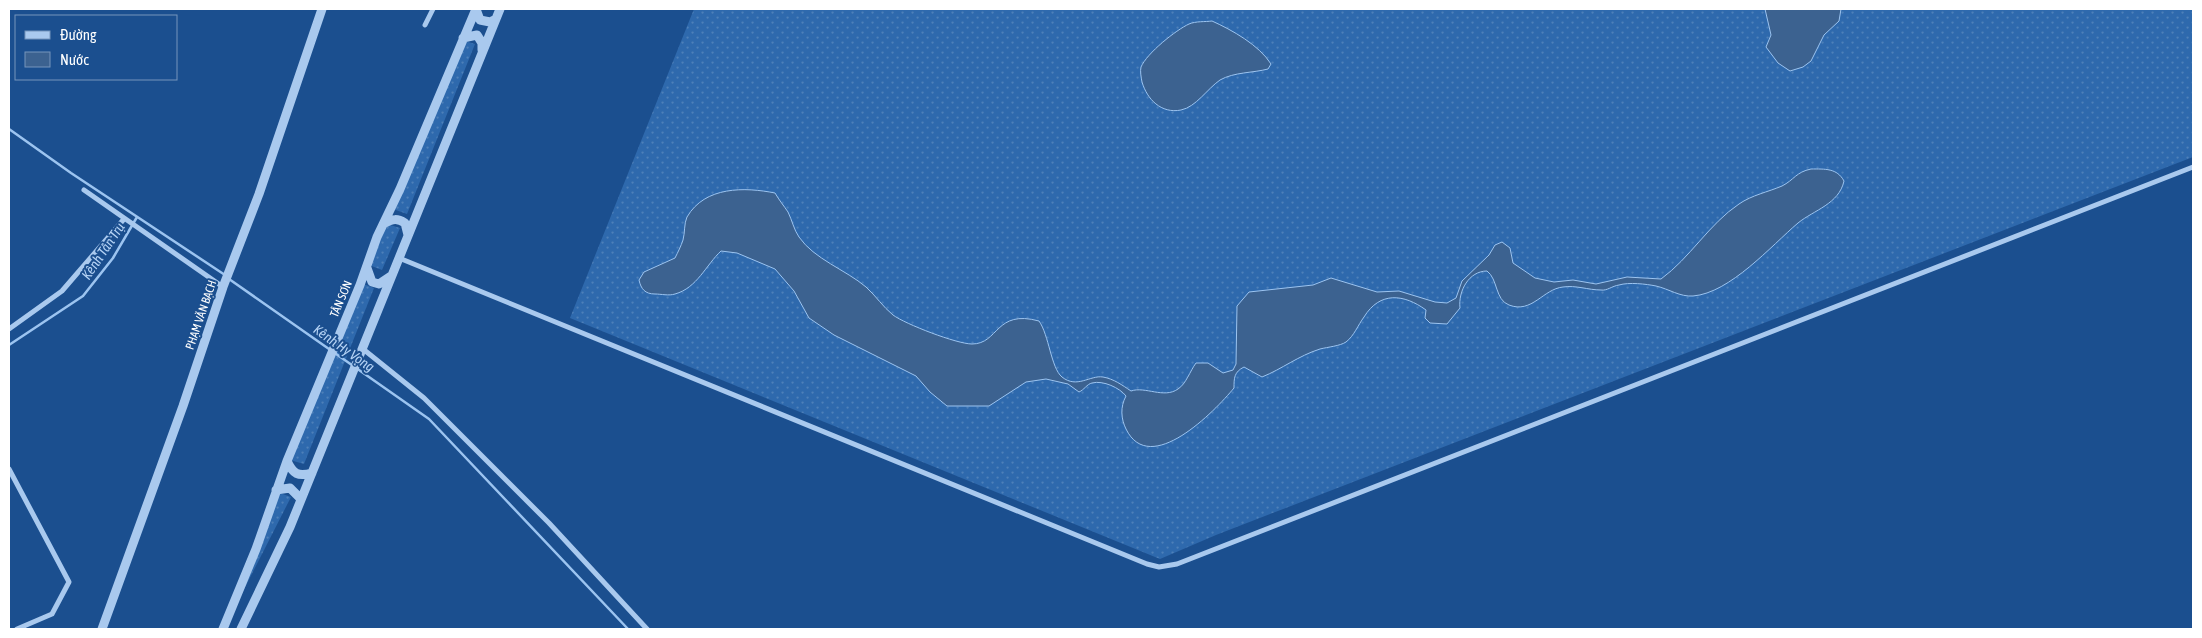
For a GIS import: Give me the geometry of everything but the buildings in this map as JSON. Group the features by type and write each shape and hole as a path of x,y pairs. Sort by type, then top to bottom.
{"street":[{"name":"PHẠM VĂN BẠCH","path":"102,629 183,406 223,287 294,95 322,9"},
{"path":"425,25 433,9"},
{"path":"476,9 480,20 490,22 496,19"},
{"name":"TÂN SƠN","path":"223,629 250,564 286,461 367,268 378,237 476,9"},
{"path":"242,629 312,473 500,9"},
{"path":"463,38 478,35 482,43 481,52"},
{"path":"399,258 1148,564 1160,567 1186,560 2193,167"},
{"path":"84,190 130,224 223,287"},
{"path":"9,329 58,295 124,219"},
{"path":"385,223 399,220 404,223 408,236"},
{"path":"367,268 372,282 379,284 392,276"},
{"path":"362,350 424,398 550,523 647,629"},
{"path":"286,461 291,470 297,474 303,476 312,473"},
{"path":"9,469 69,582 52,614 17,629"},
{"path":"276,490 290,488 301,499"}],"shaded area":[{"path":"694,9 2193,9 2193,157 1216,535 1160,559 570,318"},
{"path":"462,40 475,44 407,214 393,209"},
{"path":"387,224 400,228 382,270 369,265"},
{"path":"361,283 374,288 304,464 290,460"},
{"path":"277,492 291,497 231,615"}],"water":[{"path":"1765,9 1841,9 1839,21 1824,35 1811,61 1803,67 1790,71 1778,63 1766,47 1771,35"},
{"path":"1212,21 1252,44 1271,64 1268,69 1225,77 1197,102 1181,110 1167,110 1156,104 1147,94 1142,82 1141,67 1144,61 1162,42 1183,27 1195,22"},
{"path":"1811,169 1834,171 1841,177 1844,181 1837,195 1825,206 1804,218 1735,278 1707,293 1688,296 1656,286 1638,284 1623,284 1603,290 1563,287 1549,292 1531,304 1517,307 1504,302 1491,275 1487,271 1481,272 1475,274 1466,283 1461,295 1460,308 1447,324 1430,323 1425,318 1426,310 1409,301 1401,298 1385,299 1370,309 1346,342 1312,352 1262,377 1244,367 1235,376 1234,388 1198,424 1182,436 1166,444 1150,446 1137,442 1126,429 1122,413 1126,396 1116,388 1096,382 1079,392 1068,384 1046,379 1026,382 989,406 947,406 930,392 916,376 834,335 809,318 794,291 775,269 737,253 721,251 689,287 675,294 652,294 646,292 639,280 644,272 675,258 683,240 687,217 704,199 726,191 751,190 775,193 788,212 797,234 805,245 866,287 889,312 899,319 944,337 972,344 981,343 988,339 999,328 1014,320 1039,321 1055,366 1062,377 1078,382 1103,377 1131,391 1142,390 1167,393 1181,387 1196,363 1208,363 1223,373 1233,370 1236,364 1237,306 1249,292 1313,285 1331,278 1377,292 1399,291 1435,302 1447,303 1456,298 1462,281 1489,255 1495,245 1502,242 1510,248 1513,263 1535,278 1554,282 1573,280 1596,284 1627,277 1661,279 1728,212 1744,201 1782,186 1798,174"}],"waterway":[{"name":"Kênh Hy Vọng","path":"9,129 71,173 225,275"},
{"name":"Kênh Tân Trụ","path":"9,345 83,296 113,258 137,217"},
{"name":"Kênh Hy Vọng","path":"229,279 429,419 628,629"}]}
